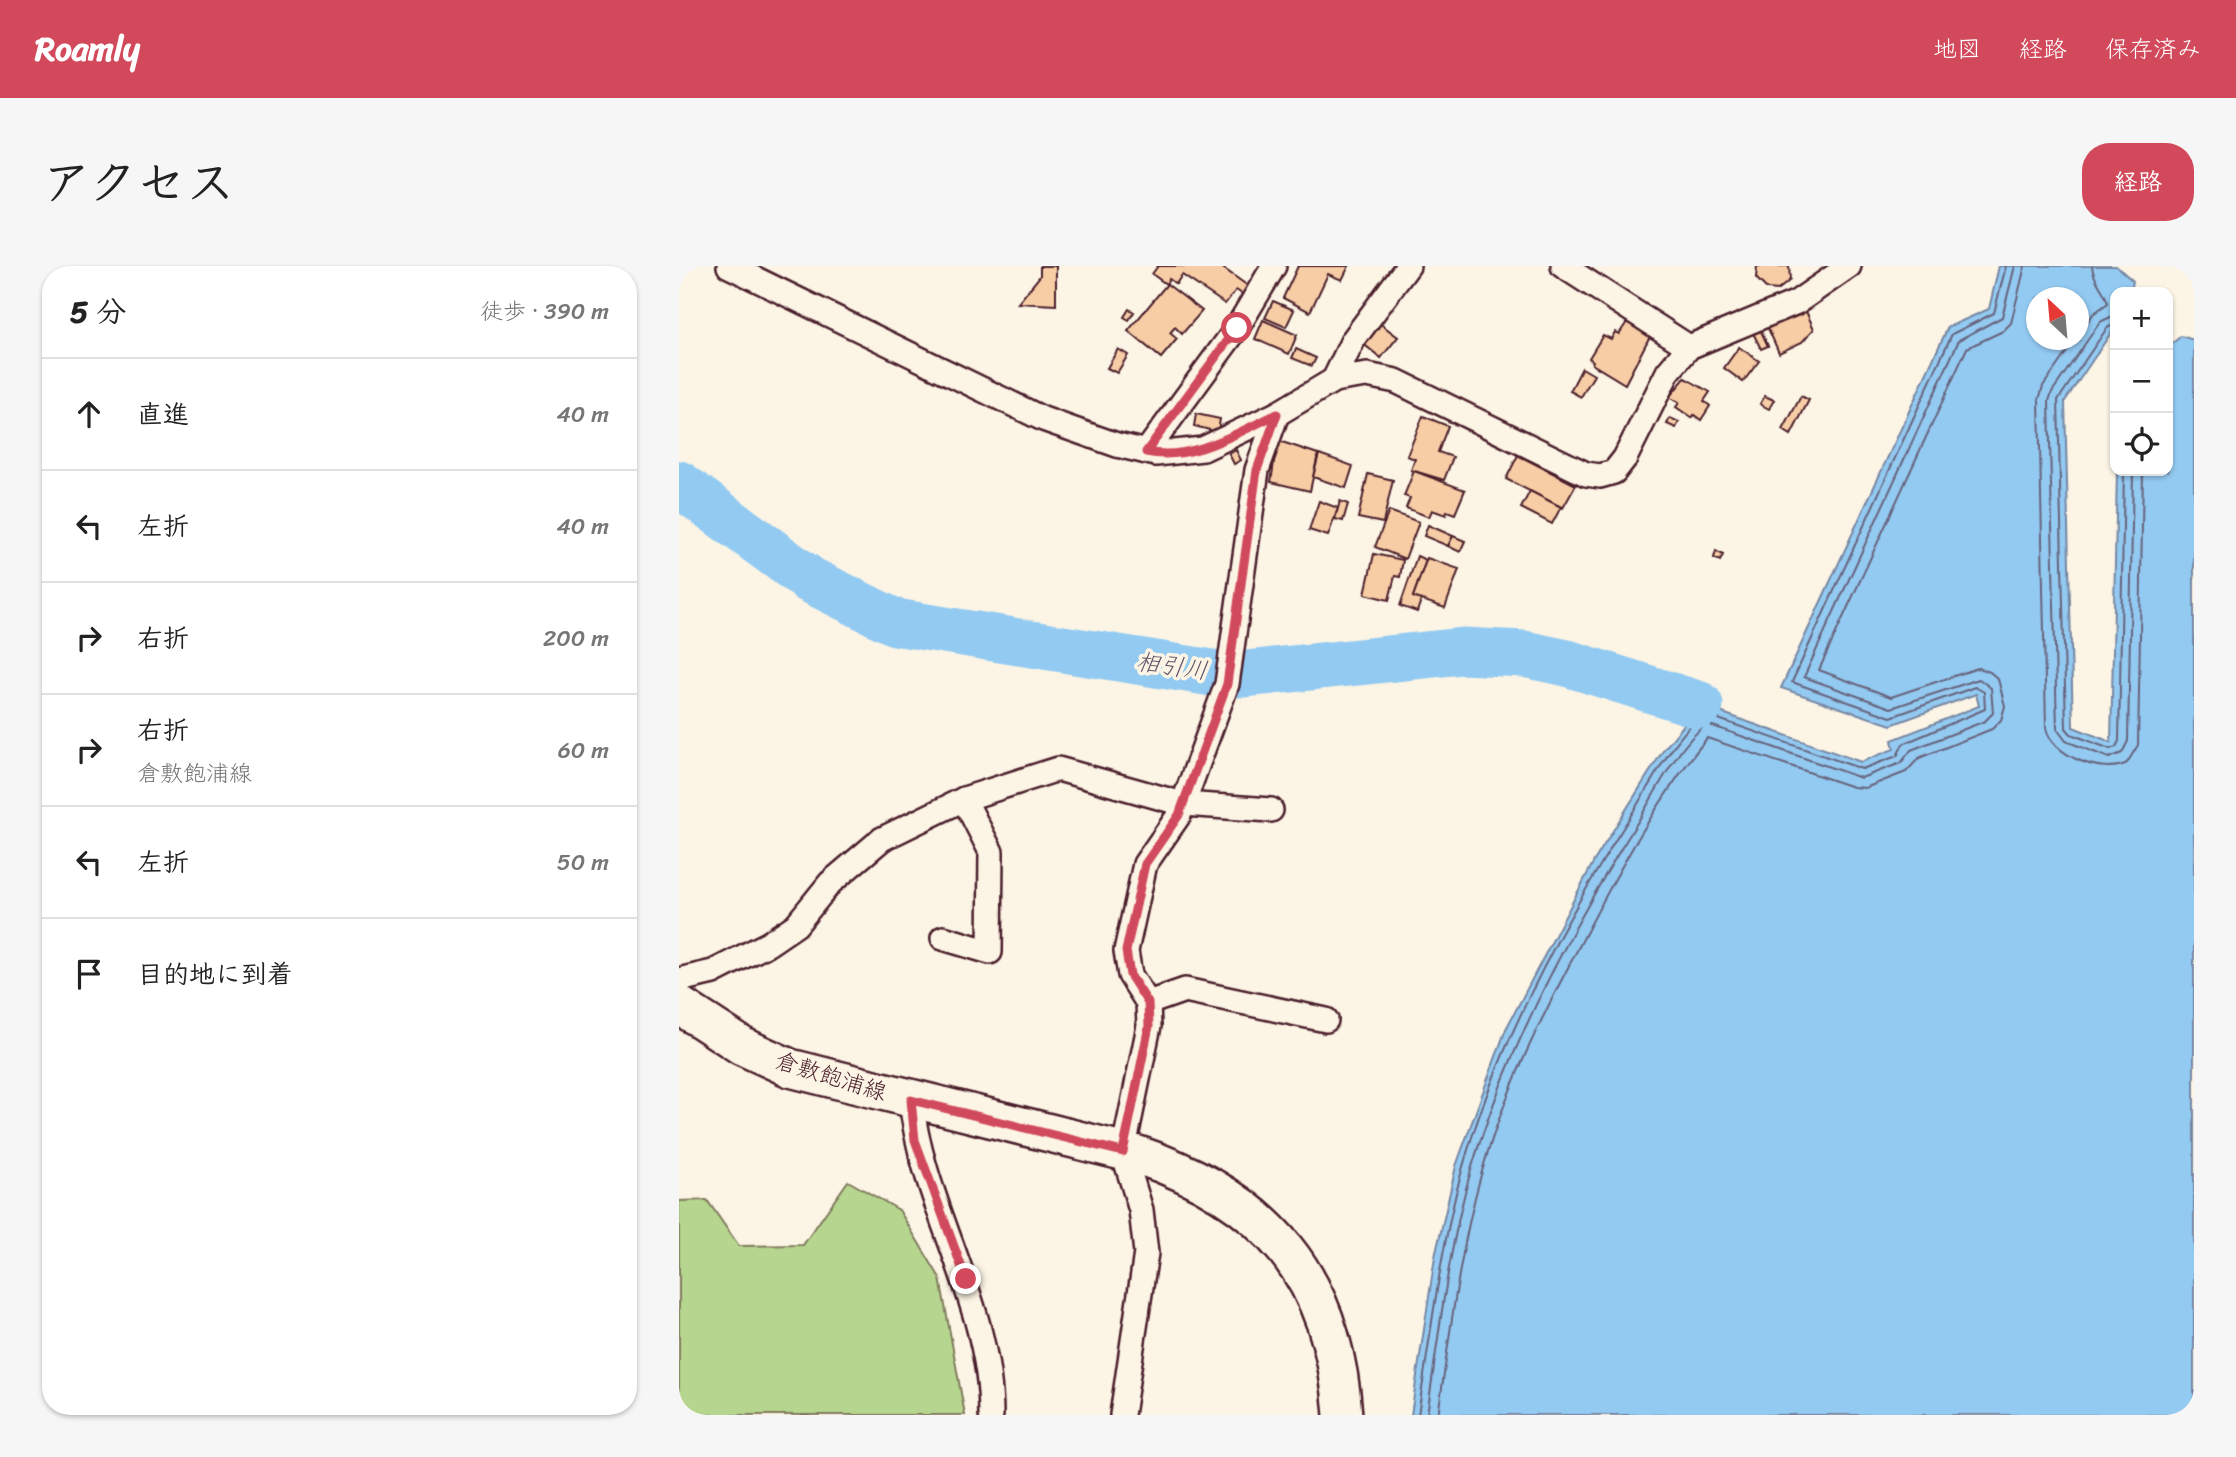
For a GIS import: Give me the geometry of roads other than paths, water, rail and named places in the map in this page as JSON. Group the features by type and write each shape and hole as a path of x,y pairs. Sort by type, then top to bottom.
{"main road":[{"name":"倉敷飽浦線","path":"679,1005 742,1046 790,1068 1123,1152 1182,1170 1223,1192 1264,1225 1290,1255 1313,1292 1329,1330 1340,1373 1343,1415"}],"street":[{"path":"729,266 1043,419 1117,445 1156,454 1203,449 1277,414 1333,380 1367,375 1396,381 1586,474 1599,476 1614,472 1625,458 1668,372 1689,347 1797,302 1849,266"},
{"path":"1146,452 1237,328 1274,266"},
{"path":"1333,380 1353,340 1408,266"},
{"path":"1563,266 1689,347"},
{"path":"1122,1415 1146,1253 1141,1210 1123,1152 1149,1026 1148,1003 1130,975 1126,951 1145,864 1179,815 1229,673 1257,470 1277,414"},
{"path":"679,980 713,972 768,944 796,925 829,883 882,839 964,799 1058,769 1183,804 1271,810"},
{"path":"943,938 990,952 991,852 964,799"},
{"path":"1148,1003 1185,990 1326,1020"},
{"path":"911,1100 915,1140 966,1279 991,1386 991,1415"}],"water":[{"path":"1999,266 2116,266 2133,281 2132,287 2110,287 2110,334 2065,401 2073,727 2111,742 2117,476 2173,476 2173,343 2181,336 2194,340 2194,1415 1411,1415 1435,1257 1456,1166 1506,1029 1594,861 1664,749 1700,705 1861,762 1894,749 1892,740 1979,706 1976,694 1891,725 1781,688 1948,327 1989,309"}],"waterway":[{"name":"相引川","path":"679,484 810,580 895,622 1212,673 1245,674 1463,651 1524,654 1567,663 1700,705"}]}
